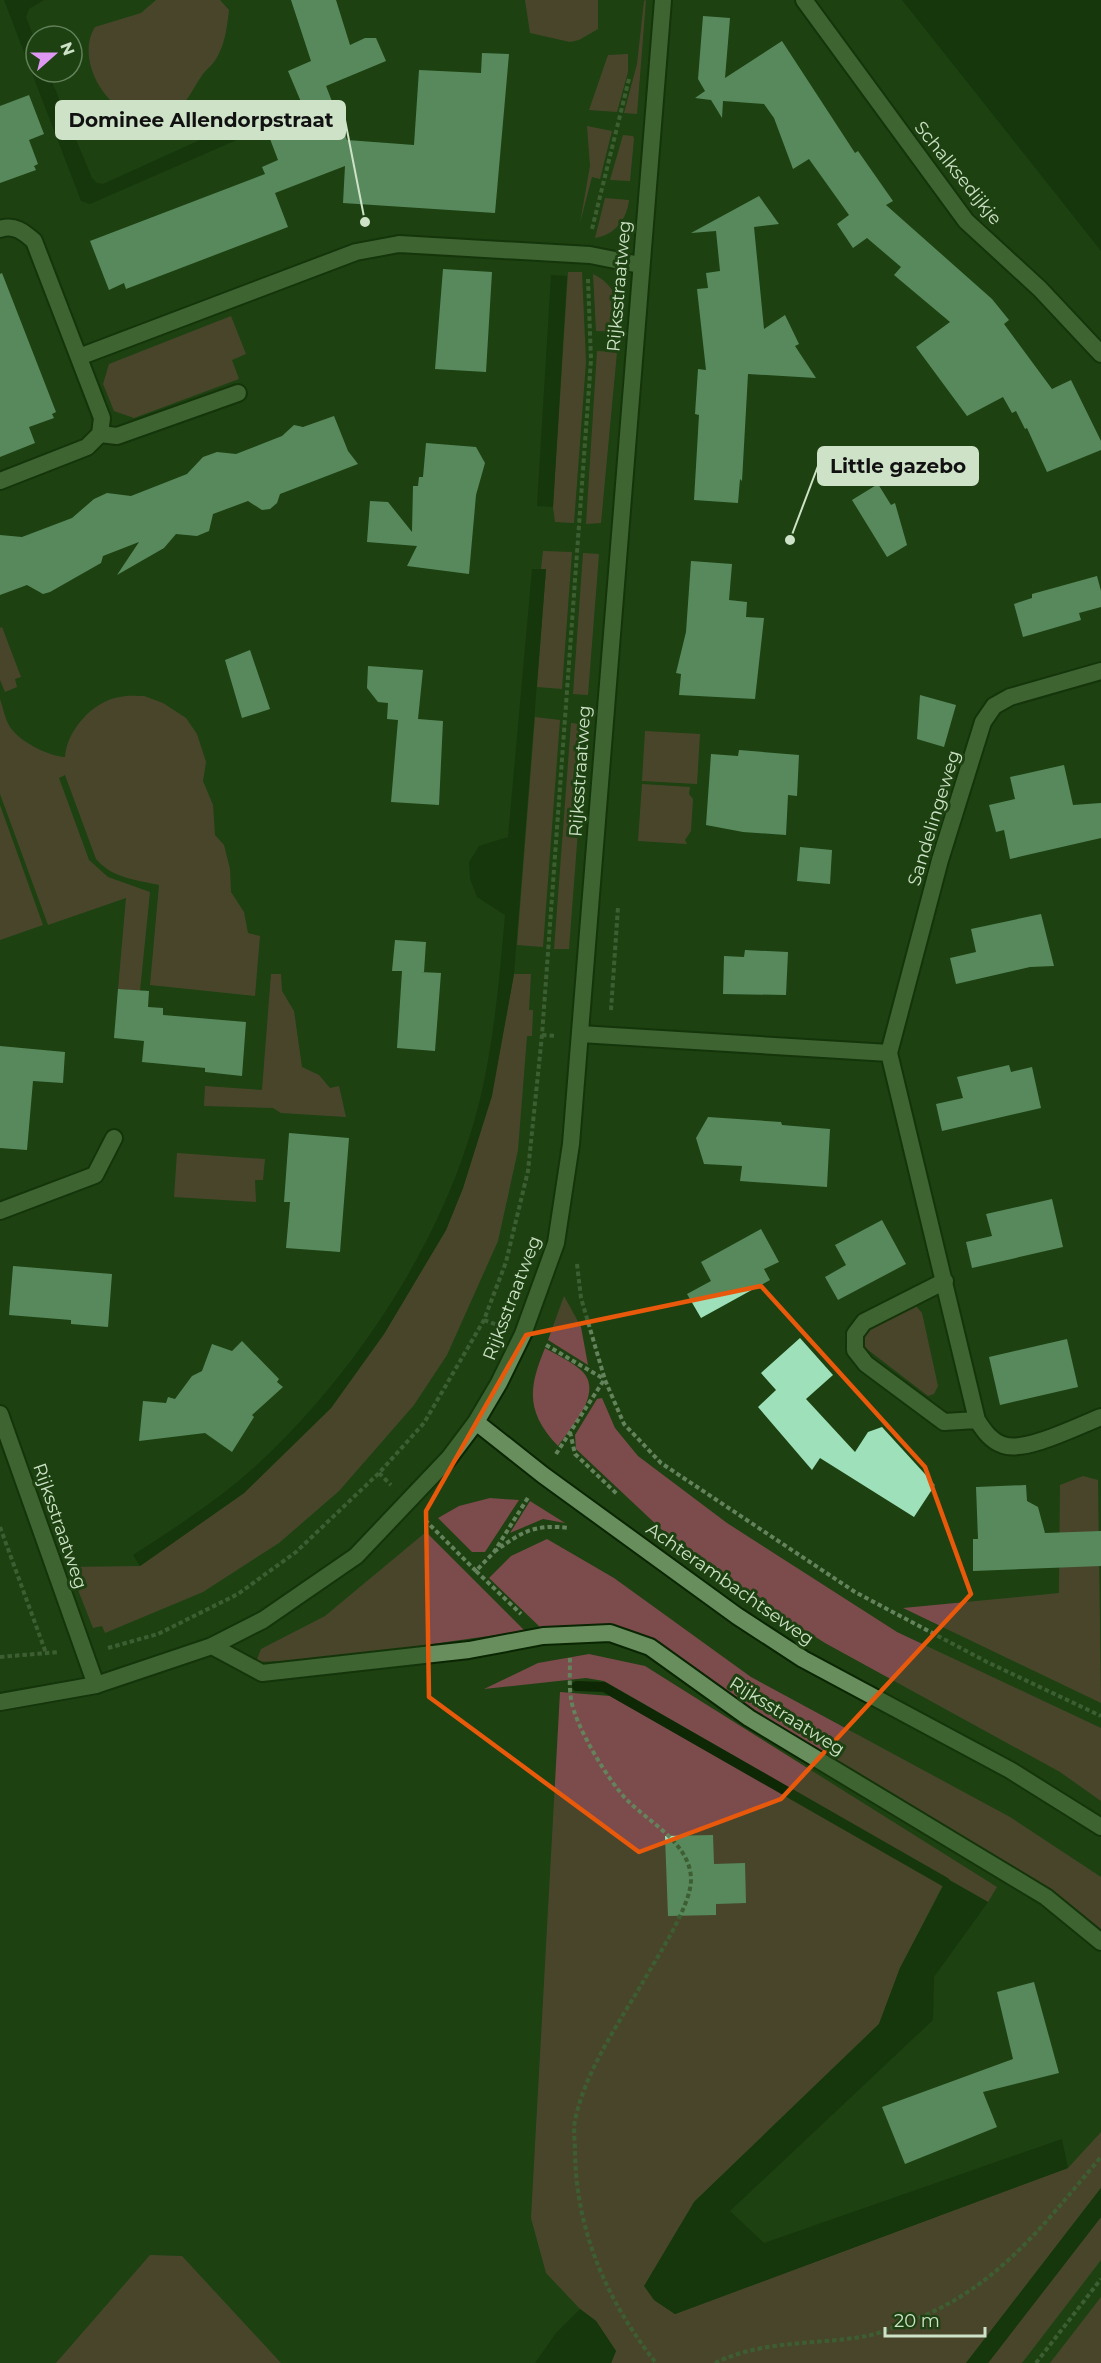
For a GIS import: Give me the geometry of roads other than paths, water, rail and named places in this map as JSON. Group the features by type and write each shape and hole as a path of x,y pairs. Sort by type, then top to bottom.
{"street":[{"name":"Rijksstraatweg","path":"0,1701 96,1685 212,1646 263,1620 356,1556 449,1458 476,1422 499,1383 523,1334 556,1243 571,1144 663,0"},
{"name":"Schalksedijkje","path":"804,0 966,221 1041,289 1101,354"},
{"path":"0,229 5,227 22,230 34,241 102,418 100,434 87,447 0,481"},
{"path":"79,357 345,256 380,245 399,244 590,255 640,265"},
{"path":"100,434 117,436 238,393"},
{"name":"Sandelingeweg","path":"1101,671 1010,697 994,706 983,722 940,860 889,1053 977,1420 988,1437 1004,1446 1020,1447 1101,1418"},
{"path":"580,1034 889,1053"},
{"path":"0,1210 95,1175 114,1138"},
{"path":"945,1281 864,1322 855,1335 855,1350 866,1364 944,1422 977,1420"},
{"name":"Rijksstraatweg","path":"0,1414 96,1685"},
{"name":"Achterambachtseweg","path":"476,1422 543,1475 737,1616 803,1659 1010,1770 1101,1827"},
{"name":"Rijksstraatweg","path":"212,1646 262,1673 469,1650 543,1636 609,1633 650,1647 749,1718 1046,1897 1101,1942"}],"waterway":[{"path":"577,1686 604,1687 945,1882"}],"place":[{"name":"Dominee Allendorpstraat","path":"365,222"},
{"name":"Little gazebo","path":"790,540"}]}
